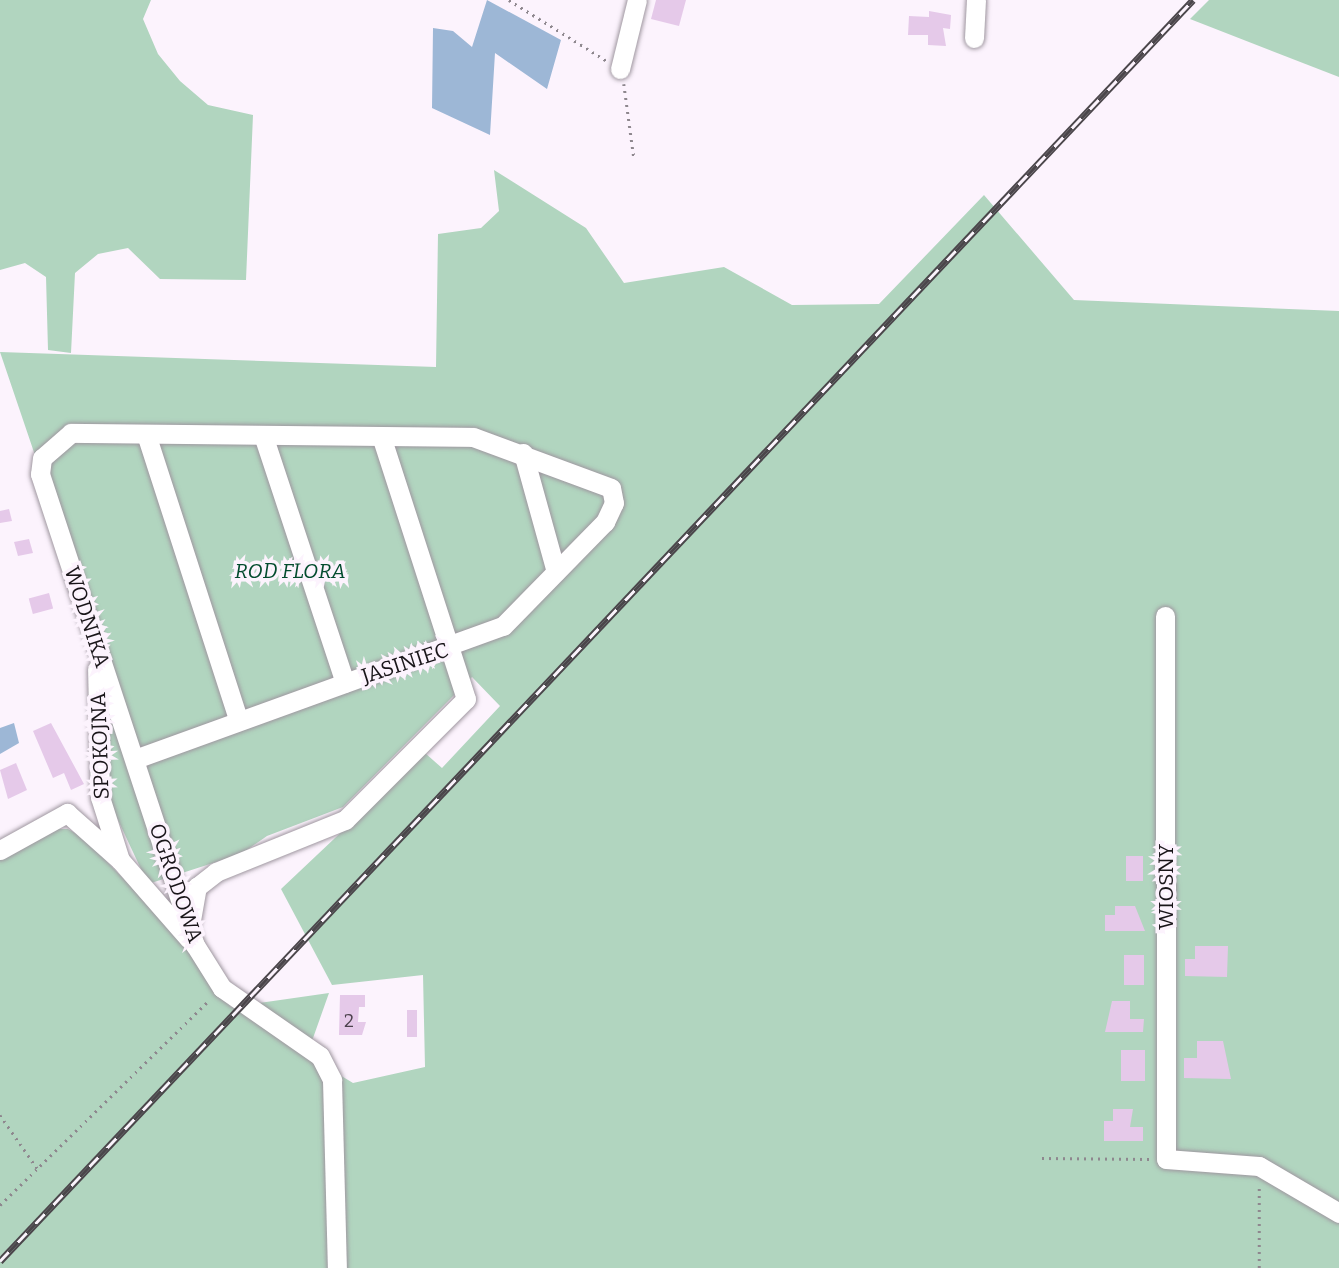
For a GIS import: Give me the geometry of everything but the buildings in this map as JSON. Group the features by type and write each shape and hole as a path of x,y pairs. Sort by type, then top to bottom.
{"street":[{"path":"620,69 637,0"},
{"path":"974,38 976,0"},
{"name":"WODNIKA","path":"135,759 40,474 42,458 71,433 146,434"},
{"path":"238,718 146,434 473,437 523,453 556,572"},
{"path":"263,435 345,683"},
{"path":"195,945 190,901 197,887 216,872 345,820 457,714 465,687 450,649 382,436"},
{"name":"JASINIEC","path":"135,759 238,718 450,649 503,626 605,522 614,503 611,488 523,453"},
{"name":"WIOSNY","path":"1165,616 1166,1159"},
{"name":"SPOKOJNA","path":"97,649 100,797 120,860"},
{"name":"OGRODOWA","path":"135,759 195,945 222,988 320,1056 332,1080 337,1268"},
{"name":"SPOKOJNA","path":"0,850 66,814 120,860"},
{"path":"120,860 195,945"},
{"path":"1166,1159 1259,1166 1339,1213"}],"path":[{"path":"509,0 620,69 634,159"},
{"path":"0,1205 222,988"},
{"path":"0,1115 37,1168"},
{"path":"1042,1158 1166,1159"},
{"path":"1259,1166 1259,1268"}],"green space":[{"path":"0,0 151,0 143,19 158,54 180,81 208,105 253,115 246,280 160,279 128,248 98,254 75,273 71,353 48,350 46,277 25,263 0,270"},
{"path":"1209,0 1339,0 1339,77 1190,19"},
{"name":"ROD FLORA","path":"494,170 586,228 624,283 724,267 792,305 879,304 984,195 1074,300 1339,311 1339,1268 0,1268 0,857 50,829 68,829 84,838 177,934 231,1007 329,993 307,1055 353,1083 425,1067 423,975 332,985 281,889 425,753 442,768 500,706 472,677 343,807 267,836 241,854 148,884 110,803 99,644 0,352 436,367 438,234 481,228 499,211"}],"water":[{"path":"487,0 561,40 547,89 495,53 490,135 432,108 433,28 453,31 472,47"},
{"path":"14,723 19,743 0,754 0,728"}],"railway":[{"path":"0,1261 1193,0"}]}
